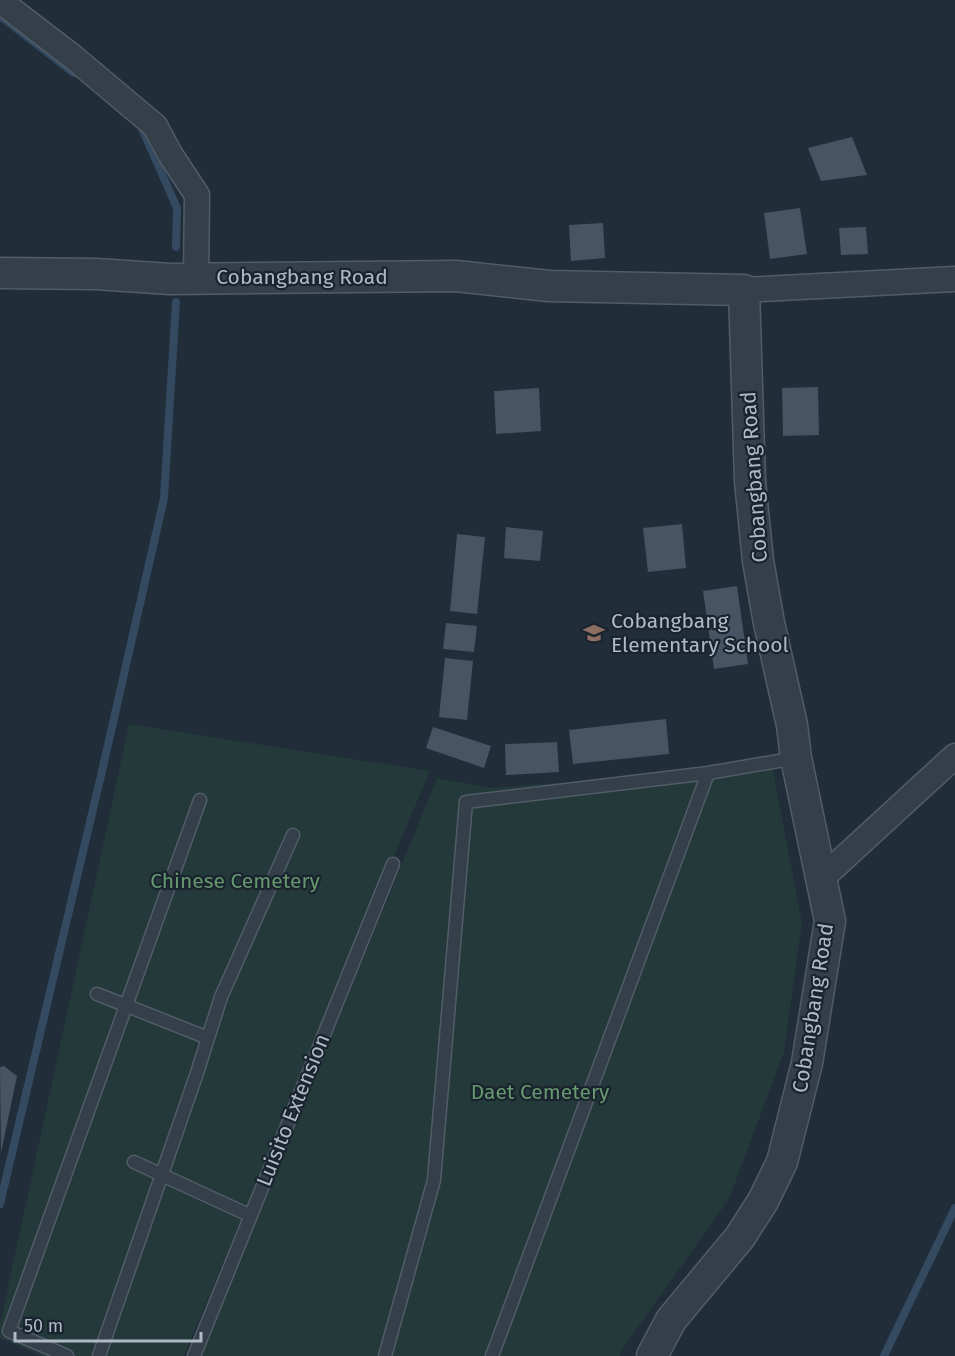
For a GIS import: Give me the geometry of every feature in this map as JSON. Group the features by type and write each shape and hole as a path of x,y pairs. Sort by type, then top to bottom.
{"street":[{"path":"0,1 73,57 155,126 197,195 196,277"},
{"name":"Cobangbang Road","path":"0,273 96,274 170,279 456,276 549,286 744,290 753,520 769,623 792,725 796,758 830,921 807,1063 782,1162 763,1201 740,1237 671,1320 652,1356"},
{"path":"744,290 955,279"},
{"path":"821,879 955,756"}],"lane":[{"path":"385,1356 434,1180 466,802 708,773 796,758"},
{"path":"492,1356 708,773"},
{"path":"67,1356 9,1331 200,800"},
{"path":"99,1356 221,997 293,835"},
{"name":"Luisito Extension","path":"194,1356 393,864"},
{"path":"97,994 208,1038"},
{"path":"134,1162 250,1216"}],"green space":[{"name":"Chinese Cemetery","path":"129,724 430,771 184,1356 41,1356 0,1338 0,1324"},
{"name":"Daet Cemetery","path":"772,765 802,923 784,1052 729,1199 624,1347 620,1356 201,1356 437,778 492,788"}],"building":[{"path":"852,137 867,175 821,181 808,148"},
{"path":"800,208 807,254 770,259 764,213"},
{"path":"603,223 605,258 571,261 569,225"},
{"path":"866,227 868,254 841,255 839,228"},
{"path":"818,387 819,435 783,436 782,388"},
{"path":"539,388 541,431 496,434 494,391"},
{"path":"682,524 686,568 648,572 643,528"},
{"path":"506,527 543,531 540,561 504,558"},
{"path":"457,534 485,537 477,614 450,611"},
{"path":"737,586 748,664 714,669 703,591"},
{"path":"446,623 477,626 474,652 443,649"},
{"path":"445,658 473,661 467,720 439,717"},
{"path":"666,719 669,754 573,764 569,730"},
{"path":"433,727 491,746 484,768 426,748"},
{"path":"557,742 559,772 506,775 505,744"},
{"path":"4,1066 17,1076 1,1153 0,1067"}],"waterway":[{"path":"0,16 74,73"},
{"path":"140,124 177,208 176,247"},
{"path":"0,1204 164,498 176,302"},
{"path":"884,1356 955,1208"}],"place":[{"name":"Cobangbang Elementary School","path":"594,633"}]}
